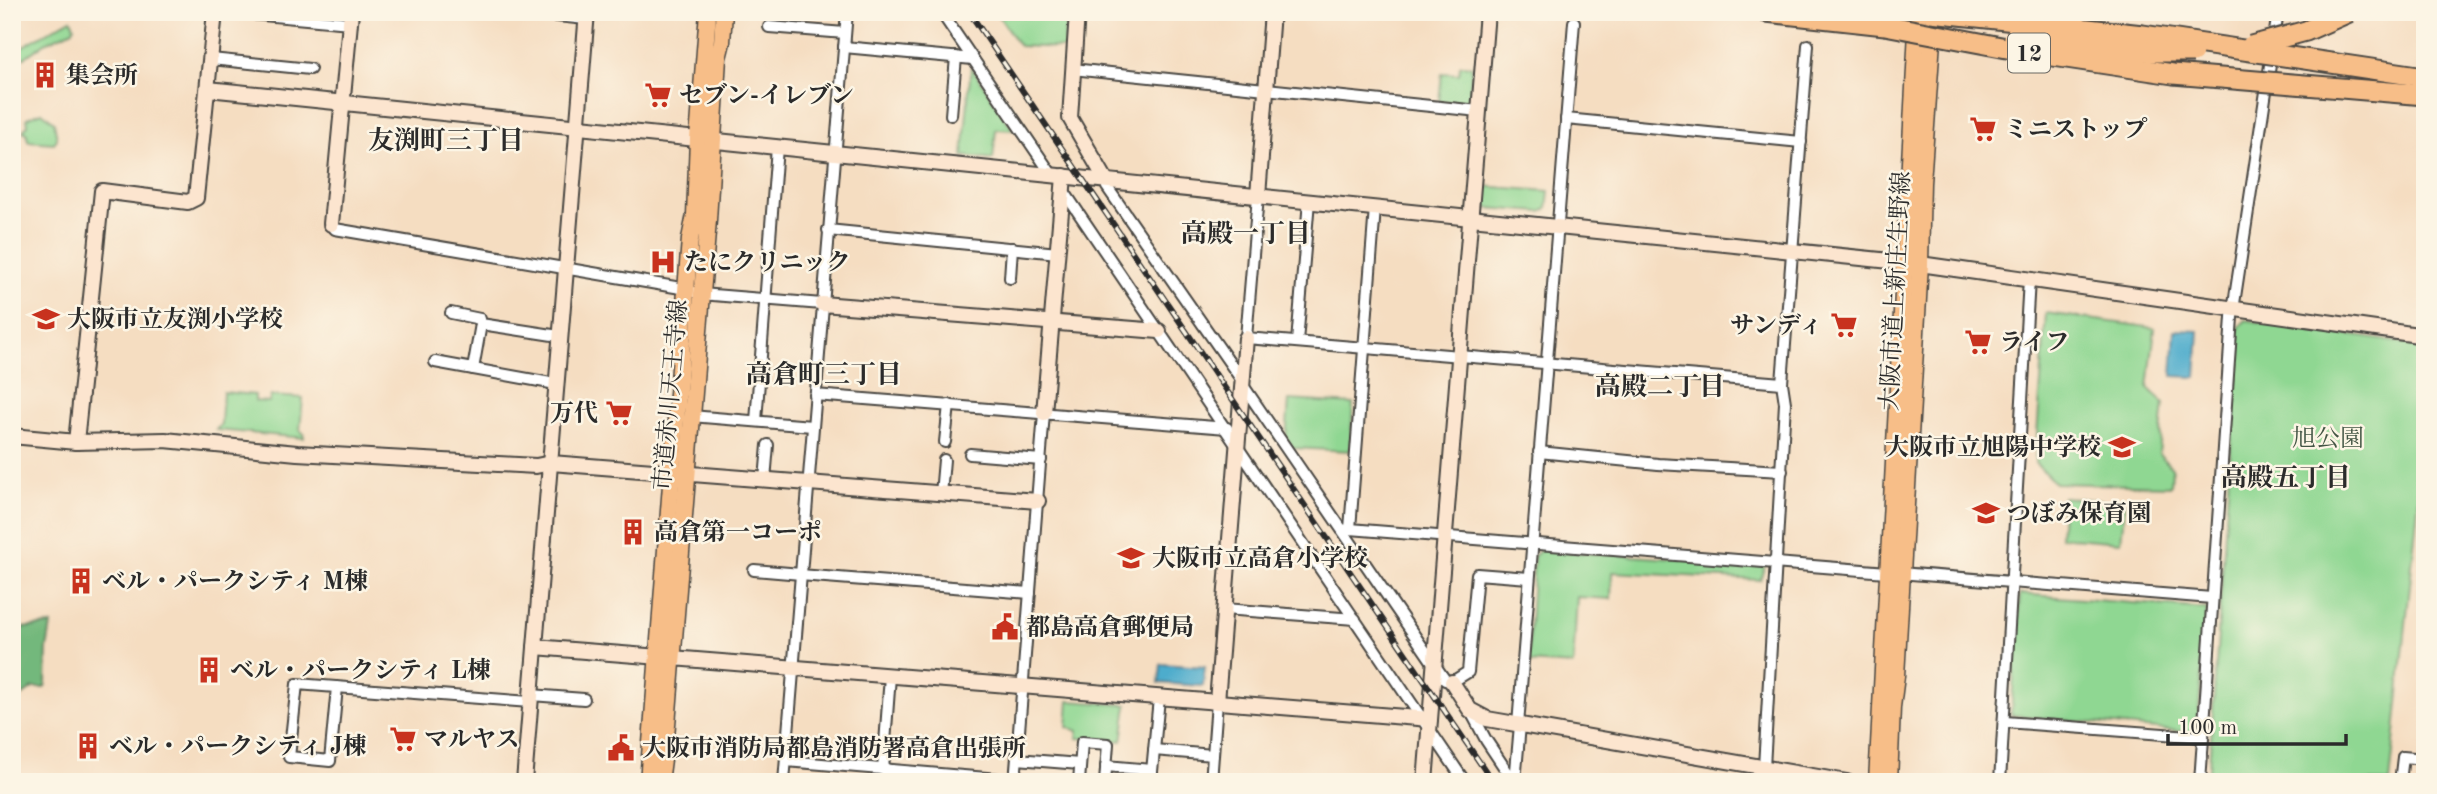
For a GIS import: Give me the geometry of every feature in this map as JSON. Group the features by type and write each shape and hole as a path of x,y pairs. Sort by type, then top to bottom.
{"highway":[{"name":"12","path":"1766,12 1885,25 2033,54 2174,74 2425,95"},
{"path":"1932,12 2143,35 2425,77"},
{"path":"1885,25 2177,53 2258,45 2306,31 2349,12"}],"main road":[{"name":"市道赤川天王寺線","path":"705,140 708,12"},
{"name":"市道赤川天王寺線","path":"680,473 691,416 694,292 690,239 722,43 724,12"},
{"name":"大阪市道上新庄生野線","path":"1877,782 1895,571 1913,263 1922,192 1924,58 1919,12"},
{"name":"大阪市道上新庄生野線","path":"1924,58 1932,12"},
{"name":"市道赤川天王寺線","path":"660,782 665,658 694,292"},
{"name":"大阪市道上新庄生野線","path":"1889,782 1896,676 1895,571"},
{"name":"市道赤川天王寺線","path":"648,782 665,658"}],"street":[{"path":"76,442 102,191 188,202 194,200 198,191 215,12"},
{"path":"231,12 350,18 331,224 335,229 694,292 1159,331"},
{"path":"519,12 587,16 524,782"},
{"path":"784,782 847,12"},
{"path":"941,12 1060,180 1159,331 1232,428 1237,446 1428,722 1465,782"},
{"path":"1077,12 1069,109 1071,122 1106,180 1107,187 1346,529 1445,680 1452,682 1486,740 1515,782"},
{"path":"1232,428 1242,383 1272,12"},
{"path":"2200,782 2232,317 2278,12"},
{"path":"1425,782 1487,13"},
{"path":"1515,782 1574,22"},
{"path":"769,27 845,33"},
{"path":"1764,774 1786,403 1782,383 1808,45"},
{"path":"844,47 973,59"},
{"path":"951,116 956,57"},
{"path":"211,59 310,69"},
{"path":"1072,69 1479,110"},
{"path":"208,89 834,153 1060,180 1106,180 1913,263 2425,335"},
{"path":"1566,119 1801,142"},
{"path":"756,421 777,147"},
{"path":"1015,781 1058,253 1060,180"},
{"path":"1297,342 1309,201"},
{"path":"1346,529 1375,208"},
{"path":"828,230 1058,253"},
{"path":"1010,278 1012,248"},
{"path":"2000,782 2029,279"},
{"path":"451,313 480,319 473,369"},
{"path":"481,324 559,336"},
{"path":"1246,338 1782,383"},
{"path":"435,362 555,384"},
{"path":"815,395 1232,428"},
{"path":"946,442 948,405"},
{"path":"691,416 812,426"},
{"path":"12,436 76,442 165,440 335,455 527,466 549,463 1038,502"},
{"path":"765,480 768,445"},
{"path":"1211,782 1237,446"},
{"path":"1539,452 1658,464 1782,471"},
{"path":"970,454 1041,460"},
{"path":"941,494 944,460"},
{"path":"1346,529 2211,598"},
{"path":"754,570 1030,593"},
{"path":"1452,682 1468,671 1477,575 1529,578"},
{"path":"1224,609 1355,619"},
{"path":"534,647 1217,702 1428,722"},
{"path":"883,770 890,676"},
{"path":"337,687 330,761 289,757 297,684 530,699 584,699"},
{"path":"1106,766 1152,776 1159,698"},
{"path":"1470,710 1487,719 1764,774 1847,782"},
{"path":"2005,722 2203,737"},
{"path":"1079,782 1082,742 1108,744 1105,782"},
{"path":"1154,750 1213,755"},
{"path":"2400,782 2403,757 2425,759"},
{"path":"1017,759 1080,764"},
{"path":"786,761 883,770 916,777 1036,782"}],"green space":[{"path":"996,12 1067,12 1064,48 1019,46"},
{"path":"71,19 73,30 45,43 24,58 18,57 15,52 18,49"},
{"path":"1460,65 1472,66 1469,104 1439,101 1442,73 1459,74"},
{"path":"971,66 1013,130 996,129 993,159 963,156"},
{"path":"42,112 54,122 57,139 54,143 28,141 27,133 23,131 28,125 27,118"},
{"path":"1480,186 1549,191 1547,209 1541,212 1487,208 1478,204"},
{"path":"2046,313 2155,328 2148,388 2164,403 2159,454 2172,468 2171,486 2055,483 2035,463"},
{"name":"旭公園","path":"2246,320 2425,346 2425,437 2390,782 2208,782 2239,327"},
{"path":"223,392 255,395 255,401 269,402 271,396 303,398 300,430 304,438 216,430 221,424"},
{"path":"1289,400 1353,404 1350,451 1293,448 1286,438"},
{"path":"2063,497 2125,503 2121,542 2060,537"},
{"path":"1541,550 1765,565 1760,580 1612,572 1611,599 1577,597 1573,665 1528,662 1534,556"},
{"path":"2020,594 2207,609 2197,733 2011,715"},
{"path":"51,625 44,688 33,688 12,703 12,629"},
{"path":"1069,701 1127,705 1122,741 1077,738 1078,731 1067,727"}],"water":[{"path":"2175,330 2199,331 2196,377 2172,376"},
{"path":"1161,664 1205,667 1203,686 1159,683"}],"railway":[{"path":"969,12 1493,782"}],"place":[{"name":"集会所","path":"45,75"},
{"name":"セブン-イレブン","path":"658,95"},
{"name":"ミニストップ","path":"1983,129"},
{"name":"たにクリニック","path":"663,262"},
{"name":"大阪市立友渕小学校","path":"46,319"},
{"name":"サンディ","path":"1844,325"},
{"name":"ライフ","path":"1978,342"},
{"name":"万代","path":"619,413"},
{"name":"大阪市立旭陽中学校","path":"2122,447"},
{"name":"つぼみ保育園","path":"1986,513"},
{"name":"高倉第一コーポ","path":"633,532"},
{"name":"大阪市立高倉小学校","path":"1131,558"},
{"name":"ベル・パークシティ M棟","path":"81,581"},
{"name":"都島高倉郵便局","path":"1005,627"},
{"name":"ベル・パークシティ L棟","path":"209,670"},
{"name":"マルヤス","path":"403,739"},
{"name":"ベル・パークシティ J棟","path":"88,746"},
{"name":"大阪市消防局都島消防署高倉出張所","path":"621,748"}],"district":[{"name":"友渕町三丁目","path":"446,140"},
{"name":"高殿一丁目","path":"1246,233"},
{"name":"高倉町三丁目","path":"824,374"},
{"name":"高殿二丁目","path":"1660,386"},
{"name":"高殿五丁目","path":"2286,477"}]}
